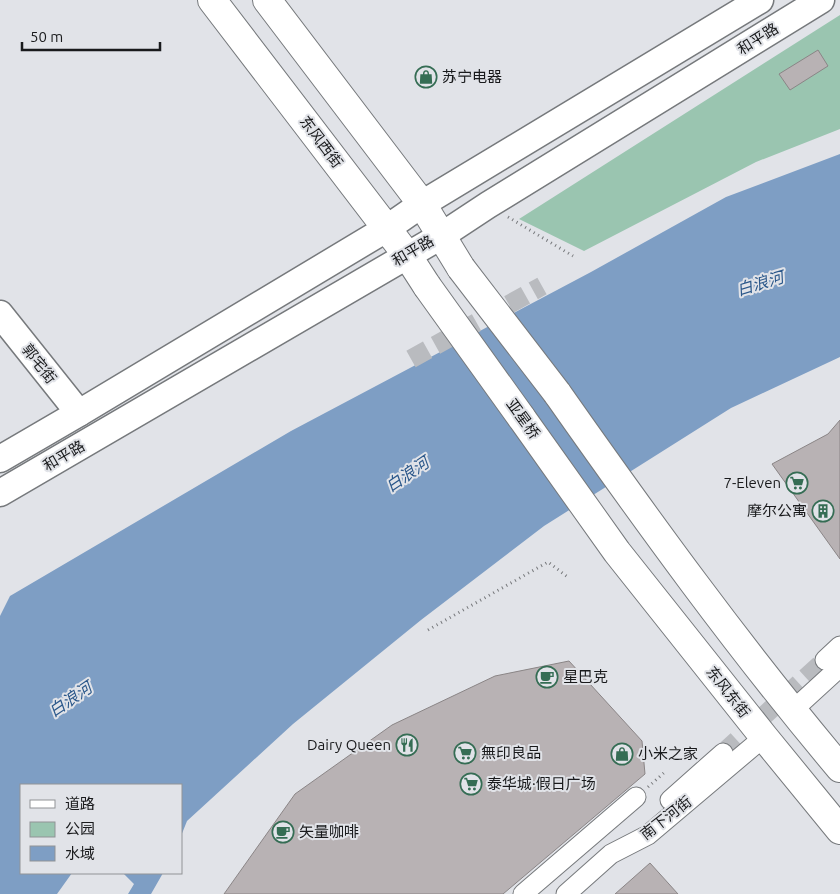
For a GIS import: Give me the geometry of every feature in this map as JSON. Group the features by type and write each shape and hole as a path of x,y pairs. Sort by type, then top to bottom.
{"main road":[{"name":"东风西街","path":"212,0 407,255 427,286"},
{"name":"和平路","path":"0,459 386,228 422,204 760,0"},
{"path":"271,1 422,204 462,268 557,393 649,524 792,711 840,768"},
{"name":"和平路","path":"0,493 441,236 813,2"},
{"name":"亚星桥","path":"427,286 617,552"},
{"name":"郭宅街","path":"0,314 78,413"},
{"name":"东风东街","path":"617,552 840,830"}],"street":[{"path":"792,711 832,663 840,646"},
{"name":"南下河街","path":"566,894 611,854 648,836 764,737"},
{"path":"611,854 723,753"},
{"path":"523,894 636,797"}],"path":[{"path":"488,205 574,256"},
{"path":"428,630 548,562 569,578"},
{"path":"636,797 666,771"}],"green space":[{"path":"840,15 840,129 756,162 584,251 519,219"}],"water":[{"name":"白浪河","path":"840,154 840,357 731,408 544,526 421,620 293,724 187,821 182,834 182,784 20,784 20,874 71,874 57,894 0,894 0,616 10,596 291,431 591,272 726,197"},
{"path":"124,874 162,874 151,894 128,894 134,884"}],"building":[{"path":"818,50 828,66 790,90 779,74"},
{"name":"摩尔公寓","path":"840,420 840,559 772,464 828,434"},
{"name":"泰华城·假日广场","path":"569,661 642,741 645,774 503,894 224,894 295,794 392,725 495,676"},
{"path":"650,863 678,894 615,894"}],"tunnel":[{"path":"411,359 542,286"},
{"path":"723,753 825,660"}],"place":[{"name":"苏宁电器","path":"426,77"},
{"name":"7-Eleven","path":"797,483"},
{"name":"摩尔公寓","path":"823,511"},
{"name":"星巴克","path":"547,677"},
{"name":"Dairy Queen","path":"407,745"},
{"name":"無印良品","path":"465,753"},
{"name":"小米之家","path":"622,754"},
{"name":"泰华城·假日广场","path":"471,784"},
{"name":"矢量咖啡","path":"283,832"}]}
